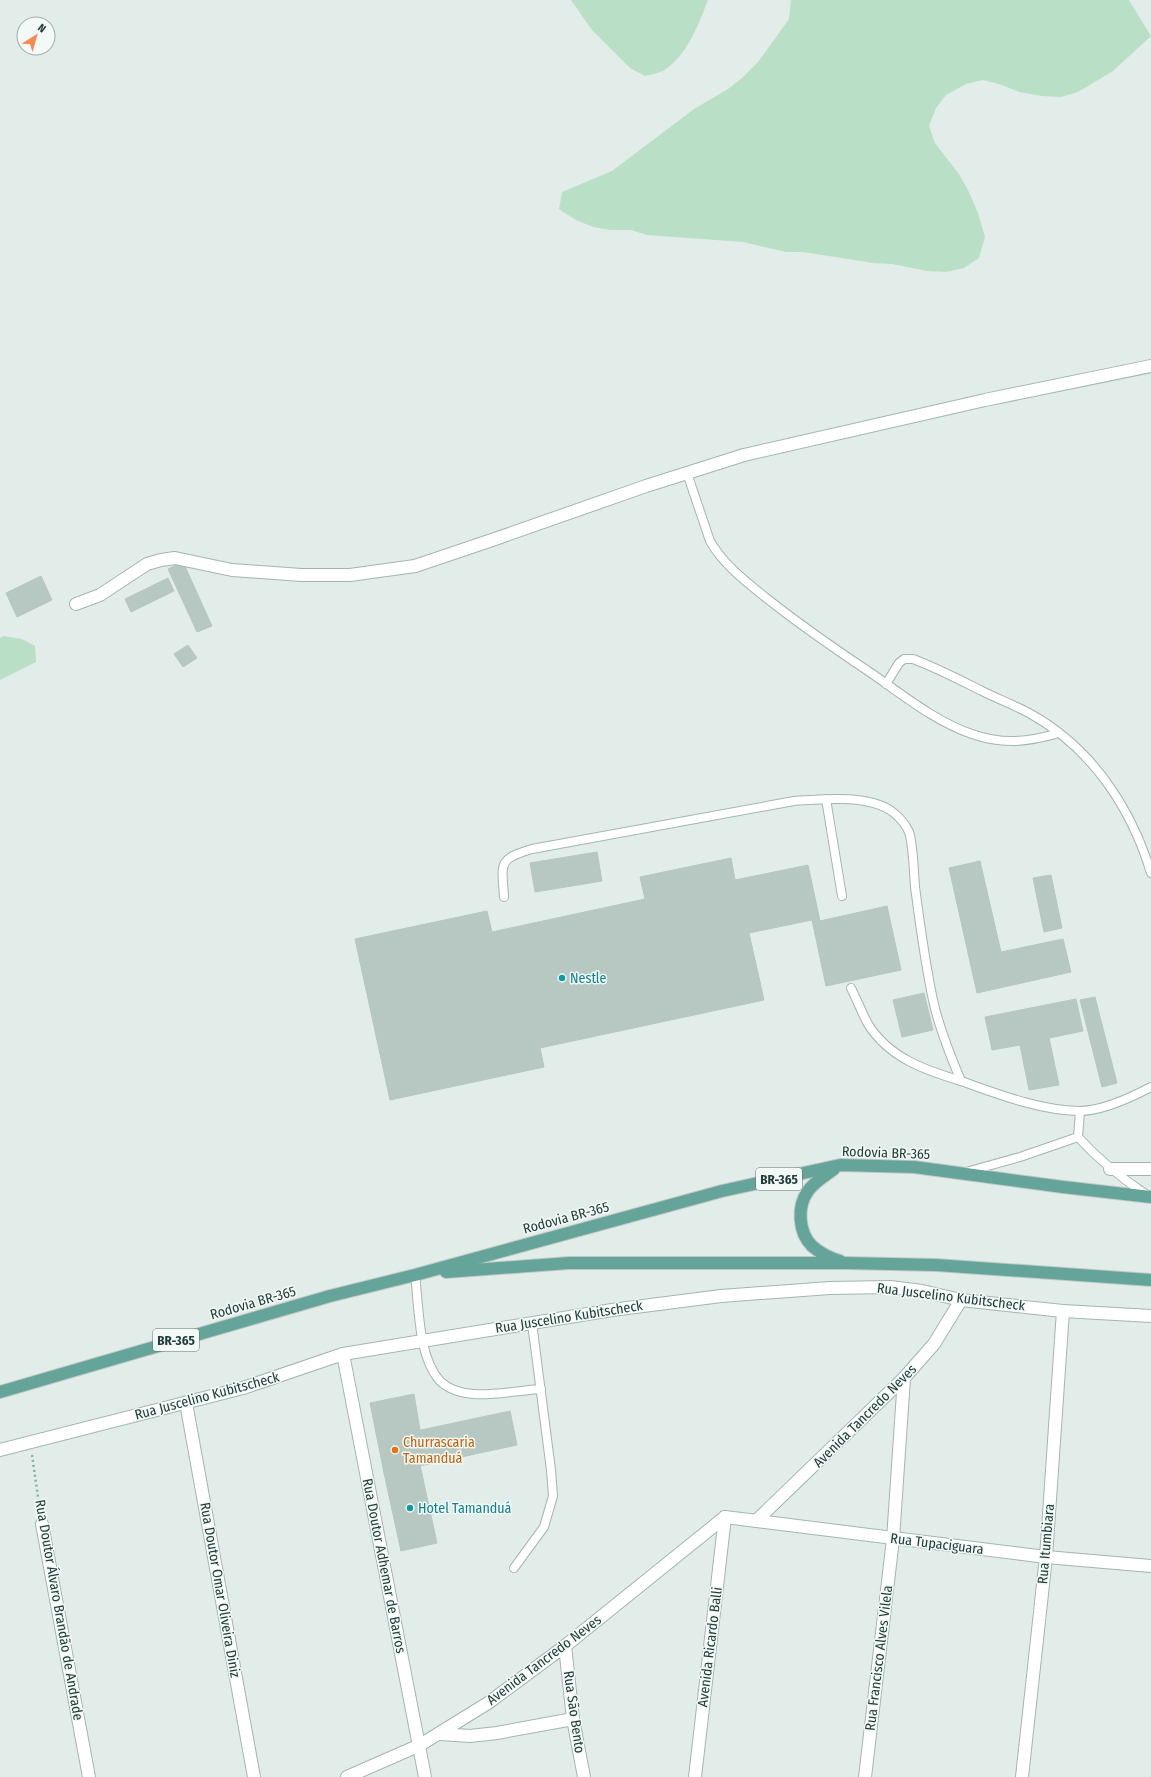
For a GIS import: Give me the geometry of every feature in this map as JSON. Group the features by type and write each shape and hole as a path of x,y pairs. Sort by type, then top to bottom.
{"main road":[{"name":"Rodovia BR-365","path":"0,1392 330,1296 415,1275 722,1191 840,1165 914,1167 1151,1197"},
{"name":"BR-365","path":"840,1165 818,1180 808,1190 802,1201 800,1216 802,1228 811,1245 830,1258 846,1263"},
{"name":"BR-365","path":"415,1275 569,1263 846,1263 936,1265 1151,1280"}],"street":[{"path":"76,604 100,595 147,564 175,558 232,570 301,575 350,574 415,566 442,558 646,486 744,454 985,400 1151,366"},
{"path":"1110,1169 1151,1169"},
{"name":"Rua Juscelino Kubitscheck","path":"0,1450 243,1388 343,1354 612,1310 713,1297 830,1288 890,1287 922,1291 961,1300 1063,1310 1151,1316"},
{"name":"Avenida Tancredo Neves","path":"756,1521 904,1378 934,1344 961,1300"},
{"name":"Rua Itumbiara","path":"1022,1777 1046,1557 1063,1310"},
{"name":"Rua Doutor Adhemar de Barros","path":"343,1354 425,1777"},
{"name":"Rua Francisco Alves Vilela","path":"865,1777 893,1539 904,1378"},
{"name":"Rua Doutor Omar Oliveira Diniz","path":"186,1403 254,1777"},
{"name":"Avenida Tancredo Neves","path":"346,1777 420,1745 488,1703 565,1646 724,1517"},
{"name":"Rua Tupaciguara","path":"724,1517 1046,1557 1151,1566"},
{"name":"Avenida Ricardo Balli","path":"695,1777 724,1517"},
{"name":"Rua Doutor Álvaro Brandão de Andrade","path":"42,1524 89,1777"},
{"name":"Rua São Bento","path":"565,1646 573,1719 584,1777"},
{"path":"440,1734 470,1736 497,1733 573,1719"}],"lane":[{"path":"687,473 710,541 716,551 726,563 800,624 939,719 973,734 1004,741 1023,741 1059,733"},
{"path":"886,684 904,659 913,660 1030,714 1059,733 1079,749 1103,776 1123,806 1145,854 1151,873"},
{"path":"826,799 842,896"},
{"path":"504,897 504,863 507,858 532,849 794,801 826,799 852,800 877,804 893,812 902,820 909,833 918,907 933,1001 947,1048 961,1081"},
{"path":"852,988 868,1024 884,1043 904,1059 925,1070 1010,1098 1049,1107 1080,1111 1099,1107 1135,1095 1151,1087"},
{"path":"1080,1111 1078,1137 1095,1156 1110,1169 1125,1181 1151,1197"},
{"path":"963,1173 1020,1157 1078,1137"},
{"path":"415,1275 423,1341 432,1370 441,1382 460,1392 475,1394 540,1388"},
{"path":"514,1568 544,1527 552,1496 551,1470 532,1323"}],"path":[{"name":"Rua Doutor Álvaro Brandão de Andrade","path":"30,1442 42,1524"}],"green space":[{"path":"571,0 708,0 692,38 681,55 664,70 645,76 630,68 592,30"},
{"path":"791,0 1129,0 1151,36 1113,71 1078,92 1061,97 1042,96 1019,92 999,84 983,80 966,84 946,95 936,108 929,126 935,143 959,174 968,190 978,213 985,237 979,258 964,268 946,272 927,271 892,264 873,263 803,252 786,252 743,242 647,235 631,230 610,230 593,227 576,220 559,209 562,192 612,171 694,109 728,89 742,78 758,62 789,19"},
{"path":"4,636 22,639 35,646 36,662 0,680 0,638"}],"building":[{"path":"183,562 212,626 197,632 168,569"},
{"path":"41,576 52,600 17,617 6,593"},
{"path":"168,578 174,591 131,612 125,599"},
{"path":"188,645 197,658 183,667 174,654"},
{"path":"597,852 602,881 535,892 530,863"},
{"name":"Nestle","path":"731,858 735,880 808,865 820,921 887,906 901,970 826,986 812,920 749,933 764,1000 540,1048 544,1067 390,1100 355,939 487,911 492,932 645,899 640,877"},
{"path":"980,861 1001,952 1063,939 1071,972 977,993 949,868"},
{"path":"1051,875 1062,928 1044,932 1033,878"},
{"path":"924,993 933,1030 902,1037 893,1000"},
{"path":"1095,997 1117,1083 1102,1087 1080,1000"},
{"path":"1076,999 1083,1031 1049,1038 1059,1085 1029,1090 1020,1045 992,1050 985,1017"},
{"name":"Churrascaria Tamanduá","path":"414,1394 420,1430 407,1433 415,1467 384,1473 370,1403"},
{"path":"510,1411 517,1445 415,1467 407,1433"},
{"name":"Hotel Tamanduá","path":"420,1465 437,1543 401,1551 384,1473"}],"place":[{"name":"Nestle","path":"562,978"},
{"name":"Churrascaria Tamanduá","path":"395,1450"},
{"name":"Hotel Tamanduá","path":"410,1508"}]}
